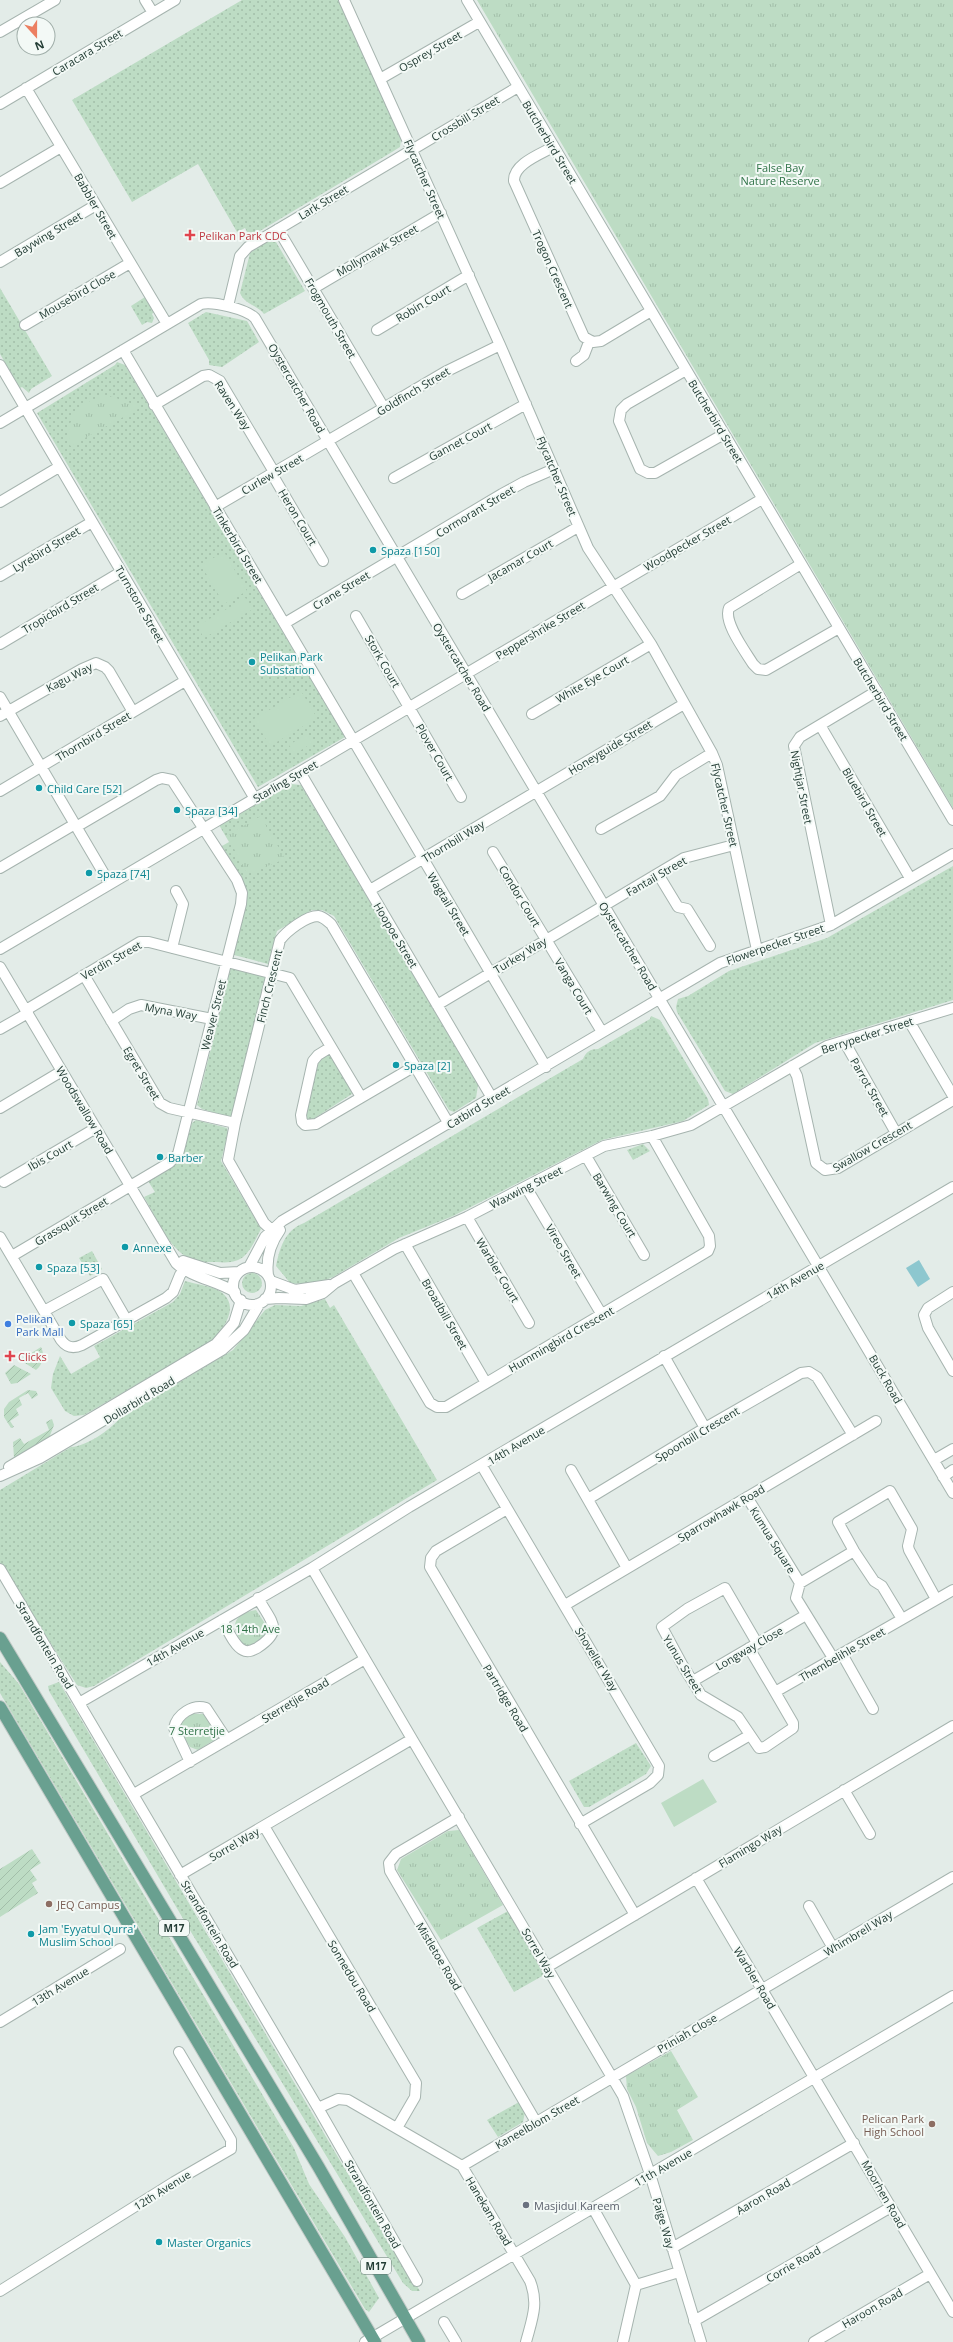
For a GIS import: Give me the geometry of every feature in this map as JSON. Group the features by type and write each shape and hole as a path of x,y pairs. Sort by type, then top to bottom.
{"main road":[{"name":"M17","path":"0,1638 318,2166 419,2342"},
{"path":"0,1707 371,2340"}],"street":[{"path":"0,32 55,0"},
{"path":"145,0 153,13"},
{"name":"Caracara Street","path":"0,104 175,0"},
{"name":"Flycatcher Street","path":"344,0 469,275 588,548 612,587 651,644 712,753 717,765 757,950"},
{"name":"Butcherbird Street","path":"467,0 953,820"},
{"name":"Osprey Street","path":"380,80 479,22"},
{"name":"Crossbill Street","path":"412,149 518,87"},
{"name":"Babbler Street","path":"26,88 166,324"},
{"path":"0,183 61,147"},
{"name":"Trogon Crescent","path":"553,147 520,167 514,175 514,181 582,334 590,342"},
{"name":"Lark Street","path":"228,306 240,256 244,251 278,228 412,149"},
{"name":"Baywing Street","path":"0,262 96,205"},
{"name":"Mollymawk Street","path":"314,288 441,213"},
{"name":"Frogmouth Street","path":"278,228 384,408"},
{"name":"Mousebird Close","path":"25,325 130,263"},
{"name":"Robin Court","path":"377,330 469,275"},
{"name":"Oystercatcher Road","path":"0,423 201,304 228,306 245,311 255,318 819,1265"},
{"path":"576,361 584,355 590,342 601,341 651,311"},
{"name":"Goldfinch Street","path":"328,441 458,365 500,345"},
{"name":"Tinkerbird Street","path":"123,350 353,740"},
{"name":"Turnstone Street","path":"0,365 185,682 255,798"},
{"path":"686,370 627,404 621,410 619,421 640,468 648,474 655,473 724,434"},
{"name":"Raven Way","path":"154,404 204,376 214,376 220,381 273,473"},
{"name":"Gannet Court","path":"394,478 526,404"},
{"name":"Curlew Street","path":"215,507 328,441"},
{"path":"0,502 59,467"},
{"name":"Cormorant Street","path":"397,557 524,482 554,469"},
{"name":"Heron Court","path":"273,473 323,560"},
{"name":"Woodpecker Street","path":"612,587 762,499"},
{"name":"Lyrebird Street","path":"0,575 92,522"},
{"name":"Jacamar Court","path":"462,594 578,527"},
{"name":"Crane Street","path":"285,623 397,557"},
{"path":"801,564 729,608 727,614 729,622 753,664 758,668 766,670 839,628"},
{"name":"Tropicbird Street","path":"0,644 121,572"},
{"name":"Peppershrike Street","path":"467,674 612,587"},
{"name":"Stork Court","path":"356,616 409,707"},
{"name":"White Eye Court","path":"532,714 651,644"},
{"name":"Kagu Way","path":"4,713 82,669 96,663 105,666 109,671 133,712"},
{"name":"Starling Street","path":"0,949 203,828 467,674"},
{"name":"Thornbird Street","path":"0,791 185,682"},
{"name":"Nightjar Street","path":"831,925 794,752 794,746 800,737 877,691"},
{"path":"0,697 4,713 41,767 110,884"},
{"name":"Honeyguide Street","path":"536,791 684,704"},
{"name":"Plover Court","path":"409,707 461,797"},
{"name":"Bluebird Street","path":"820,725 910,878"},
{"name":"Wagtail Street","path":"353,740 546,1067"},
{"path":"601,829 660,796 676,775 712,753"},
{"name":"Hoopoe Street","path":"300,772 492,1098"},
{"name":"Weaver Street","path":"75,825 156,780 168,778 178,787 227,864 242,893 241,904 178,1154 169,1163 130,1186"},
{"name":"Thornbill Way","path":"370,890 536,791"},
{"path":"0,868 75,825"},
{"name":"Fantail Street","path":"604,906 684,858 734,845"},
{"name":"Condor Court","path":"493,852 547,940"},
{"name":"Flowerpecker Street","path":"659,998 720,963 831,925 953,854"},
{"path":"658,874 678,907 687,909 710,946"},
{"path":"172,948 183,904 176,891"},
{"name":"Turkey Way","path":"437,1005 604,906"},
{"name":"Finch Crescent","path":"274,1232 264,1223 230,1166 228,1160 235,1123 280,940 285,934 313,917 326,919 331,924 449,1124"},
{"name":"Vanga Court","path":"547,940 602,1032"},
{"name":"Verdin Street","path":"0,1029 84,975 140,942 172,948 227,960 290,978 361,1097"},
{"name":"Woodswallow Road","path":"0,966 171,1254 186,1267 217,1282 238,1296"},
{"name":"Egret Street","path":"84,975 160,1103 168,1108 189,1111 235,1123"},
{"name":"Catbird Street","path":"249,1267 261,1243 294,1213 546,1067 659,998"},
{"name":"Myna Way","path":"111,1021 130,1009 141,1005 212,1019"},
{"name":"Berrypecker Street","path":"723,1106 827,1046 953,1008"},
{"path":"909,1021 953,1096"},
{"name":"Parrot Street","path":"844,1041 896,1133"},
{"path":"331,1047 318,1055 313,1061 302,1122 307,1126 316,1124 414,1066"},
{"name":"Swallow Crescent","path":"792,1066 797,1076 816,1163 822,1169 829,1171 838,1168 953,1100"},
{"path":"0,1108 62,1071"},
{"name":"Waxwing Street","path":"263,1301 280,1298 306,1299 323,1293 335,1283 405,1244 467,1217 609,1145 652,1136 691,1125 723,1106"},
{"name":"Ibis Court","path":"4,1182 96,1128"},
{"name":"Hummingbird Crescent","path":"353,1273 433,1405 446,1407 704,1255 710,1246 709,1236 652,1136"},
{"name":"Barwing Court","path":"586,1156 644,1255"},
{"name":"Grassquit Street","path":"12,1256 130,1186"},
{"name":"Vireo Street","path":"526,1187 602,1315"},
{"name":"14th Avenue","path":"80,1703 258,1598 312,1568 409,1507 482,1466 664,1356 953,1187"},
{"name":"Warbler Court","path":"467,1217 529,1322"},
{"name":"Catbird Street","path":"270,1278 266,1263 274,1232"},
{"path":"0,1237 61,1340 65,1346 70,1347 82,1345 169,1295 186,1267"},
{"name":"Broadbill Street","path":"405,1244 486,1383"},
{"name":"Buck Road","path":"819,1265 953,1494"},
{"name":"Woodswallow Road","path":"186,1267 220,1273 239,1272"},
{"path":"249,1267 262,1269 270,1278 270,1291 263,1301 250,1304 238,1296 234,1281 239,1272 249,1267"},
{"name":"Waxwing Street","path":"270,1278 295,1290 311,1289 335,1283"},
{"path":"44,1311 103,1279 126,1319"},
{"path":"953,1292 928,1308 924,1315 928,1328 953,1371"},
{"name":"Dollarbird Road","path":"0,1472 216,1344 234,1323 238,1296"},
{"name":"Dollarbird Road","path":"0,1476 40,1458 222,1350 244,1330 263,1301"},
{"path":"664,1356 705,1428"},
{"name":"Spoonbill Crescent","path":"588,1499 705,1428 801,1374 809,1372 821,1382 853,1435"},
{"name":"Sparrowhawk Road","path":"565,1605 876,1421"},
{"path":"934,1460 953,1448"},
{"name":"Shoveller Way","path":"482,1466 659,1766 658,1775 650,1783 580,1824"},
{"path":"571,1470 627,1568"},
{"path":"943,1476 953,1470"},
{"path":"902,1619 882,1586 874,1581 854,1551 838,1522 890,1491 913,1532 908,1546 909,1550 936,1599"},
{"name":"Kumua Square","path":"746,1497 800,1583"},
{"name":"Partridge Road","path":"507,1509 436,1551 431,1558 430,1567 580,1824 635,1915"},
{"path":"854,1551 800,1583 796,1598 806,1615 837,1656 873,1710"},
{"path":"312,1568 364,1659"},
{"name":"Strandfontein Road","path":"0,1569 318,2108 417,2281"},
{"name":"Yunus Street","path":"753,1646 725,1588 663,1625 662,1630 704,1697 738,1717 759,1748 765,1747 790,1732 793,1728 793,1723 775,1692"},
{"name":"Thembelihle Street","path":"775,1692 953,1590"},
{"path":"222,1620 240,1648 247,1652 271,1639 274,1632 273,1625 258,1598"},
{"name":"Longway Close","path":"693,1681 806,1615"},
{"path":"753,1646 775,1692"},
{"name":"Sorrel Way","path":"364,1659 459,1817 612,2078 629,2109 650,2174"},
{"name":"Sterretjie Road","path":"134,1794 364,1659"},
{"path":"190,1762 174,1728 178,1718 191,1709 200,1707 206,1708 227,1740"},
{"name":"Flamingo Way","path":"547,1967 953,1726"},
{"path":"714,1756 750,1735"},
{"name":"Sorrel Way","path":"180,1875 412,1739"},
{"path":"844,1790 870,1834"},
{"name":"Mistletoe Road","path":"459,1817 396,1854 389,1863 390,1871 536,2122"},
{"name":"Sonnedou Road","path":"264,1826 416,2083 416,2097 397,2128"},
{"name":"Whimbrell Way","path":"762,1989 953,1877"},
{"name":"Warbler Road","path":"696,1878 814,2077"},
{"path":"809,1906 833,1948"},
{"name":"13th Avenue","path":"0,2022 120,1949"},
{"name":"Priniah Close","path":"612,2078 762,1989"},
{"name":"11th Avenue","path":"371,2340 514,2254 953,1996"},
{"name":"12th Avenue","path":"0,2291 174,2182 231,2149 231,2140 179,2052"},
{"name":"Moorhen Road","path":"814,2077 952,2309"},
{"name":"Kaneelblom Street","path":"462,2166 612,2078"},
{"name":"Hanekam Road","path":"318,2108 338,2099 348,2100 462,2166 530,2280 536,2298 526,2342"},
{"name":"Aaron Road","path":"672,2248 854,2143"},
{"name":"Paige Way","path":"650,2174 701,2342"},
{"name":"Corrie Road","path":"694,2321 891,2207"},
{"path":"593,2208 636,2285 623,2342"},
{"path":"636,2285 679,2272"},
{"name":"Haroon Road","path":"814,2342 930,2274"},
{"path":"444,2322 456,2342"}],"green space":[{"path":"242,0 338,0 401,139 400,147 250,237 245,228 237,232 198,164 132,202 72,100"},
{"name":"False Bay Nature Reserve","path":"477,0 953,0 953,808"},
{"path":"268,240 276,242 305,291 264,314 258,308 244,300 240,293 250,253"},
{"path":"0,288 52,376 31,389 29,393 22,387 20,388 0,354"},
{"path":"145,297 154,312 152,314 154,318 152,323 147,322 142,325 131,306"},
{"path":"206,312 247,321 259,342 222,367 209,365 209,360 188,323"},
{"path":"117,362 125,365 345,737 258,787 37,413 115,365"},
{"path":"107,395 136,405 138,409 70,446 70,427 76,412 88,402"},
{"path":"224,552 247,591 224,604 201,565"},
{"path":"246,598 253,609 204,638 197,626"},
{"path":"301,691 317,718 270,746 254,719"},
{"path":"307,734 312,743 295,754 289,745"},
{"path":"291,784 301,785 478,1085 476,1098 454,1112 449,1110 334,916 322,910 312,910 277,931 268,964 234,955 248,892 222,846 229,842 219,825"},
{"path":"261,816 285,859 247,874 227,835"},
{"path":"953,866 953,1000 815,1043 733,1094 725,1091 677,1012 676,1007 678,999 688,996 729,971 827,938"},
{"path":"231,967 266,977 232,1118 202,1109 197,1105"},
{"path":"651,1016 660,1020 708,1099 709,1105 683,1121 602,1140 453,1216 399,1238 333,1277 321,1282 291,1284 276,1266 279,1252 284,1240 292,1230 298,1226 583,1059 585,1054 589,1051 598,1049 650,1019"},
{"path":"324,1055 332,1056 352,1090 352,1094 310,1121 305,1117 319,1061"},
{"path":"196,1120 227,1128 228,1133 221,1161 261,1229 245,1255 234,1261 201,1262 187,1257 179,1251 165,1234 144,1197 155,1192 148,1181 179,1162 183,1154 192,1123"},
{"path":"643,1144 650,1151 633,1160 627,1150"},
{"path":"92,1251 102,1269 90,1276 79,1258"},
{"path":"252,1273 259,1276 262,1283 259,1290 252,1293 245,1290 242,1283 245,1276"},
{"path":"185,1281 218,1290 227,1298 230,1304 228,1318 212,1341 84,1415 74,1416 65,1411 51,1388 53,1374 60,1356 71,1374 100,1357 94,1346 173,1302 180,1294"},
{"path":"325,1299 330,1308 334,1305 437,1480 94,1686 86,1688 77,1685 0,1563 0,1490 71,1447 84,1444 98,1437 120,1418 233,1350 265,1310 275,1305 301,1306"},
{"path":"41,1347 43,1359 36,1370 20,1360"},
{"path":"14,1365 31,1374 17,1383 11,1384 5,1373"},
{"path":"28,1390 36,1391 38,1395 32,1399 28,1393 19,1398 22,1405 16,1409 19,1415 10,1421 14,1427 11,1428 4,1417 4,1409 9,1402"},
{"path":"52,1419 54,1425 49,1438 14,1458 13,1442 20,1438 24,1444 49,1430 46,1422"},
{"name":"18 14th Ave","path":"256,1610 266,1625 267,1634 249,1647 241,1642 235,1626 241,1615"},
{"path":"0,1662 19,1684 294,2148 309,2184 345,2237 379,2298 369,2312 365,2309 0,1693"},
{"path":"59,1682 342,2164 420,2291 412,2291 403,2283 188,1927 49,1691 48,1686"},
{"name":"7 Sterretjie","path":"192,1714 205,1714 217,1732 214,1740 198,1750 190,1747 179,1730 180,1723"},
{"path":"636,1743 651,1766 646,1774 589,1807 584,1807 569,1781"},
{"path":"703,1779 717,1802 674,1827 661,1803"},
{"path":"459,1830 503,1905 441,1940 397,1870 401,1859 448,1831"},
{"path":"32,1849 41,1863 30,1870 37,1880 32,1883 38,1893 0,1917 0,1869"},
{"path":"508,1911 544,1975 514,1992 477,1928"},
{"path":"671,2051 698,2097 677,2110 693,2140 671,2152 658,2156 647,2143 636,2107 627,2089 626,2076"},
{"path":"519,2102 525,2112 523,2122 498,2137 487,2120"}],"water":[{"path":"919,1260 930,1279 918,1287 906,1268"}],"place":[{"name":"Pelikan Park CDC","path":"190,235"},
{"name":"Spaza [150]","path":"373,550"},
{"name":"Pelikan Park Substation","path":"252,662"},
{"name":"Child Care [52]","path":"39,788"},
{"name":"Spaza [34]","path":"177,810"},
{"name":"Spaza [74]","path":"89,873"},
{"name":"Spaza [2]","path":"396,1065"},
{"name":"Barber","path":"160,1157"},
{"name":"Annexe","path":"125,1247"},
{"name":"Spaza [53]","path":"39,1267"},
{"name":"Spaza [65]","path":"72,1323"},
{"name":"Pelikan Park Mall","path":"8,1324"},
{"name":"Clicks","path":"10,1356"},
{"name":"JEQ Campus","path":"49,1904"},
{"name":"Jam 'Eyyatul Qurra' Muslim School","path":"31,1934"},
{"name":"Pelican Park High School","path":"932,2124"},
{"name":"Masjidul Kareem","path":"526,2205"},
{"name":"Master Organics","path":"159,2242"}]}
